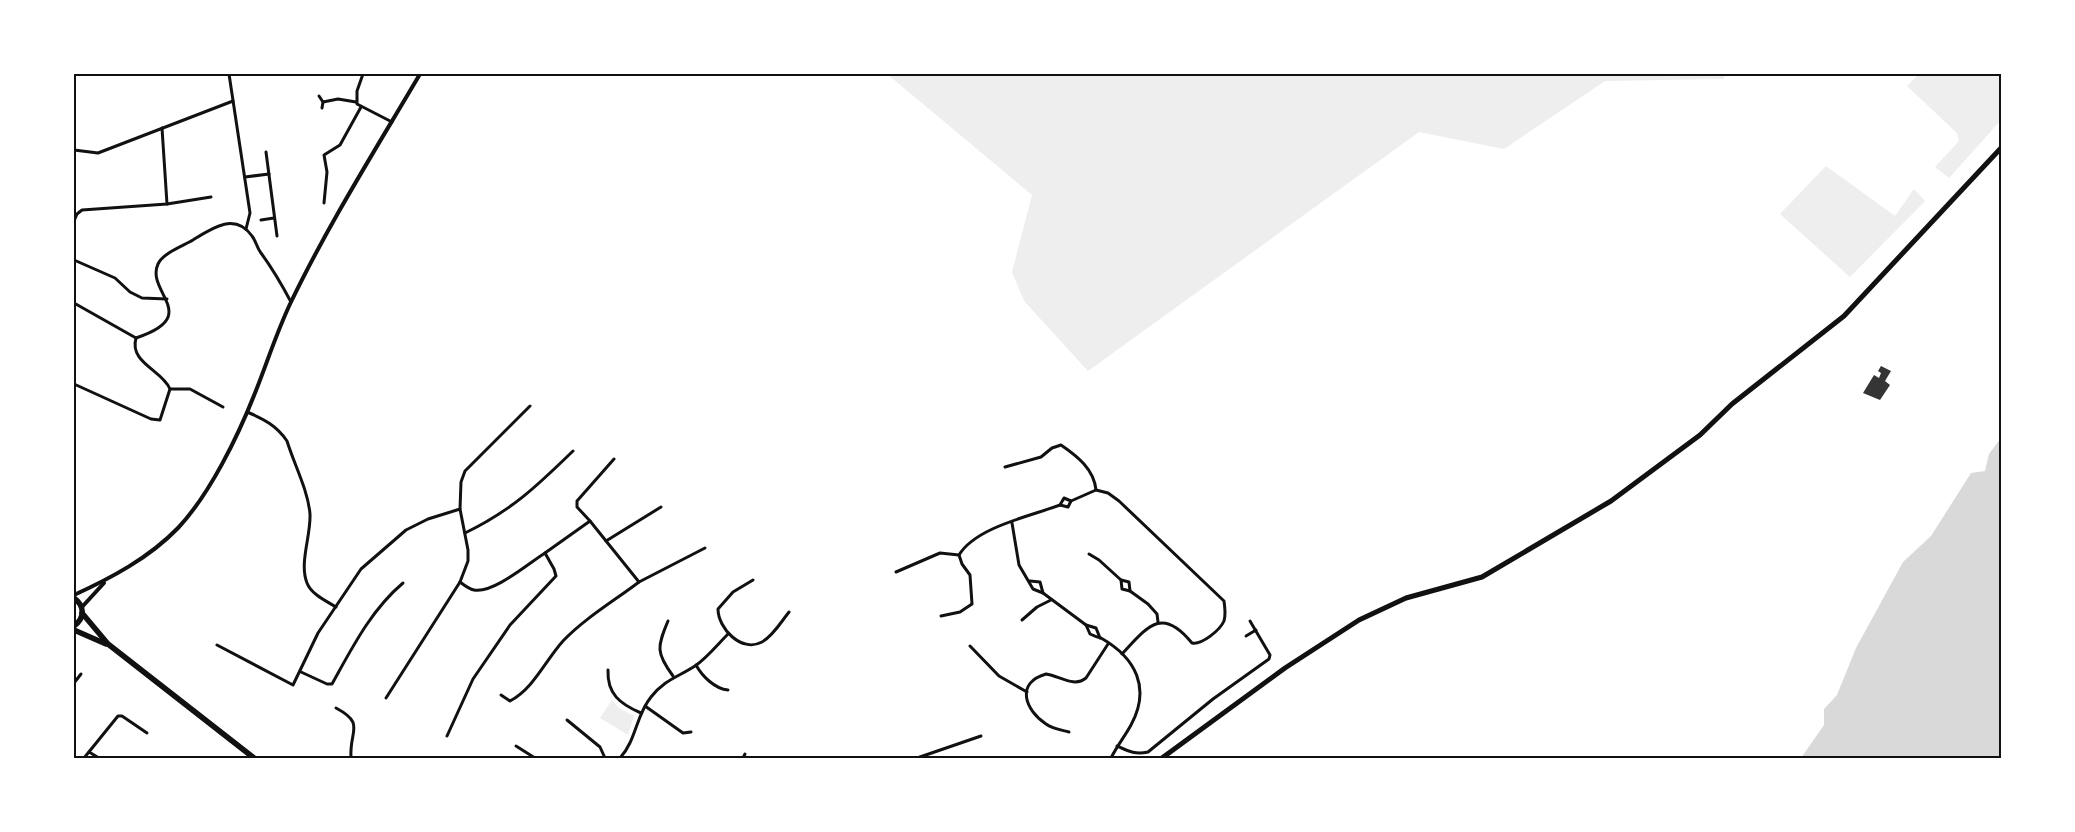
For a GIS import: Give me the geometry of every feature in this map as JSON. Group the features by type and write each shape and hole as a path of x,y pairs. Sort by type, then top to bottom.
{"highway":[{"path":"74,596 82,610 108,644"},
{"path":"82,610 79,622 74,628 108,644 254,758"}],"main road":[{"path":"1162,758 1284,668 1359,620 1406,598 1482,576 1611,502 1700,435 1732,404 1844,316 2001,148"}],"street":[{"path":"229,74 250,213 246,228"},
{"path":"356,102 359,83 364,74"},
{"path":"74,596 107,580 160,544 179,527 195,506 227,456 247,412 291,302 420,74"},
{"path":"319,96 323,102 322,108"},
{"path":"323,102 338,99 356,102 361,107 392,122"},
{"path":"74,150 98,153 233,101"},
{"path":"324,203 327,172 324,155 340,145 361,107"},
{"path":"162,128 166,204"},
{"path":"266,152 277,236"},
{"path":"245,177 269,174"},
{"path":"74,221 77,214 82,210 166,204 211,197"},
{"path":"261,220 274,218"},
{"path":"136,338 159,329 166,319 169,305 156,271 158,262 220,224 231,223 246,228 256,241 291,302"},
{"path":"74,260 115,278 130,292 142,298 167,298"},
{"path":"74,303 136,338"},
{"path":"74,384 152,420 160,420 170,389 163,377 138,356 135,350 136,338"},
{"path":"170,389 190,389 224,407"},
{"path":"386,698 460,582 468,560 460,508 461,482 465,471 530,406"},
{"path":"247,412 269,422 280,431 287,441 310,512 306,579 308,586 319,597 336,607"},
{"path":"1005,467 1041,457 1052,448 1061,445 1087,467 1094,479 1096,490"},
{"path":"465,533 492,520 513,506 572,451"},
{"path":"614,460 577,501 577,507 639,582"},
{"path":"959,555 964,548 982,534 1060,505 1068,507 1071,501 1096,490 1108,493 1224,601 1226,611 1222,625 1197,644 1192,644 1174,625 1158,622 1146,629 1122,654"},
{"path":"1060,505 1064,498 1071,501"},
{"path":"606,541 661,507"},
{"path":"217,646 293,685 301,672 318,632 360,569 393,539 428,519 460,508"},
{"path":"460,582 474,590 483,590 499,583 590,521"},
{"path":"1012,522 1018,565 1030,581 1033,590 1043,593 1086,625 1096,628 1100,638"},
{"path":"501,695 510,701 523,694 563,642 584,623 639,582 705,548"},
{"path":"447,736 473,679 510,625 556,576 544,553"},
{"path":"896,572 940,553 959,555"},
{"path":"1088,554 1099,560 1121,580 1129,582 1130,591"},
{"path":"941,616 960,612 972,604 970,574 962,564 959,555"},
{"path":"82,610 107,580"},
{"path":"753,580 727,596 718,609 721,624 728,634 744,644 762,642 772,634 789,612"},
{"path":"1121,580 1122,589 1130,591 1148,604 1156,614 1158,622"},
{"path":"1030,581 1040,582 1043,593"},
{"path":"301,672 326,684 332,684 374,614 389,595 403,583"},
{"path":"1022,620 1036,607 1051,600"},
{"path":"668,621 660,637 659,654 673,676"},
{"path":"1117,746 1130,752 1148,752 1213,699 1269,660 1270,655 1250,621"},
{"path":"1086,625 1090,634 1100,638 1122,654 1131,664 1139,679 1140,699 1130,725 1111,758"},
{"path":"1246,636 1256,630"},
{"path":"622,758 641,713 651,697 673,676 696,665 728,634"},
{"path":"1069,732 1048,725 1032,712 1028,705 1026,692 1033,680 1046,674 1075,683 1081,682 1086,678 1108,644"},
{"path":"970,646 999,676 1026,692"},
{"path":"696,665 710,682 722,690 728,690"},
{"path":"608,670 611,690 616,699 623,706 641,713"},
{"path":"74,683 76,677 81,674"},
{"path":"646,706 684,733 691,732"},
{"path":"336,708 351,716 354,724 351,758"},
{"path":"84,758 118,716 122,716 147,733"},
{"path":"567,720 600,746 605,758"},
{"path":"917,758 981,736"},
{"path":"516,746 535,758"},
{"path":"89,752 99,758"},
{"path":"743,758 746,754"}],"shaded area":[{"path":"887,74 1725,74 1724,79 1605,81 1504,149 1419,132 1088,371 1024,301 1012,272 1032,195"},
{"path":"1919,74 2001,74 2001,120 1949,178 1935,167 1959,141 1957,133 1907,86"},
{"path":"1826,166 1895,216 1914,189 1925,201 1850,277 1780,214"},
{"path":"2001,438 2001,758 1801,758 1824,725 1824,709 1837,695 1856,648 1903,562 1931,536 1971,473 1985,471 1989,454"},
{"path":"612,700 619,708 634,716 628,735 600,718"}],"building":[{"path":"1881,366 1891,371 1885,381 1890,385 1880,400 1863,393 1874,375 1879,378 1881,373 1878,371"}]}
